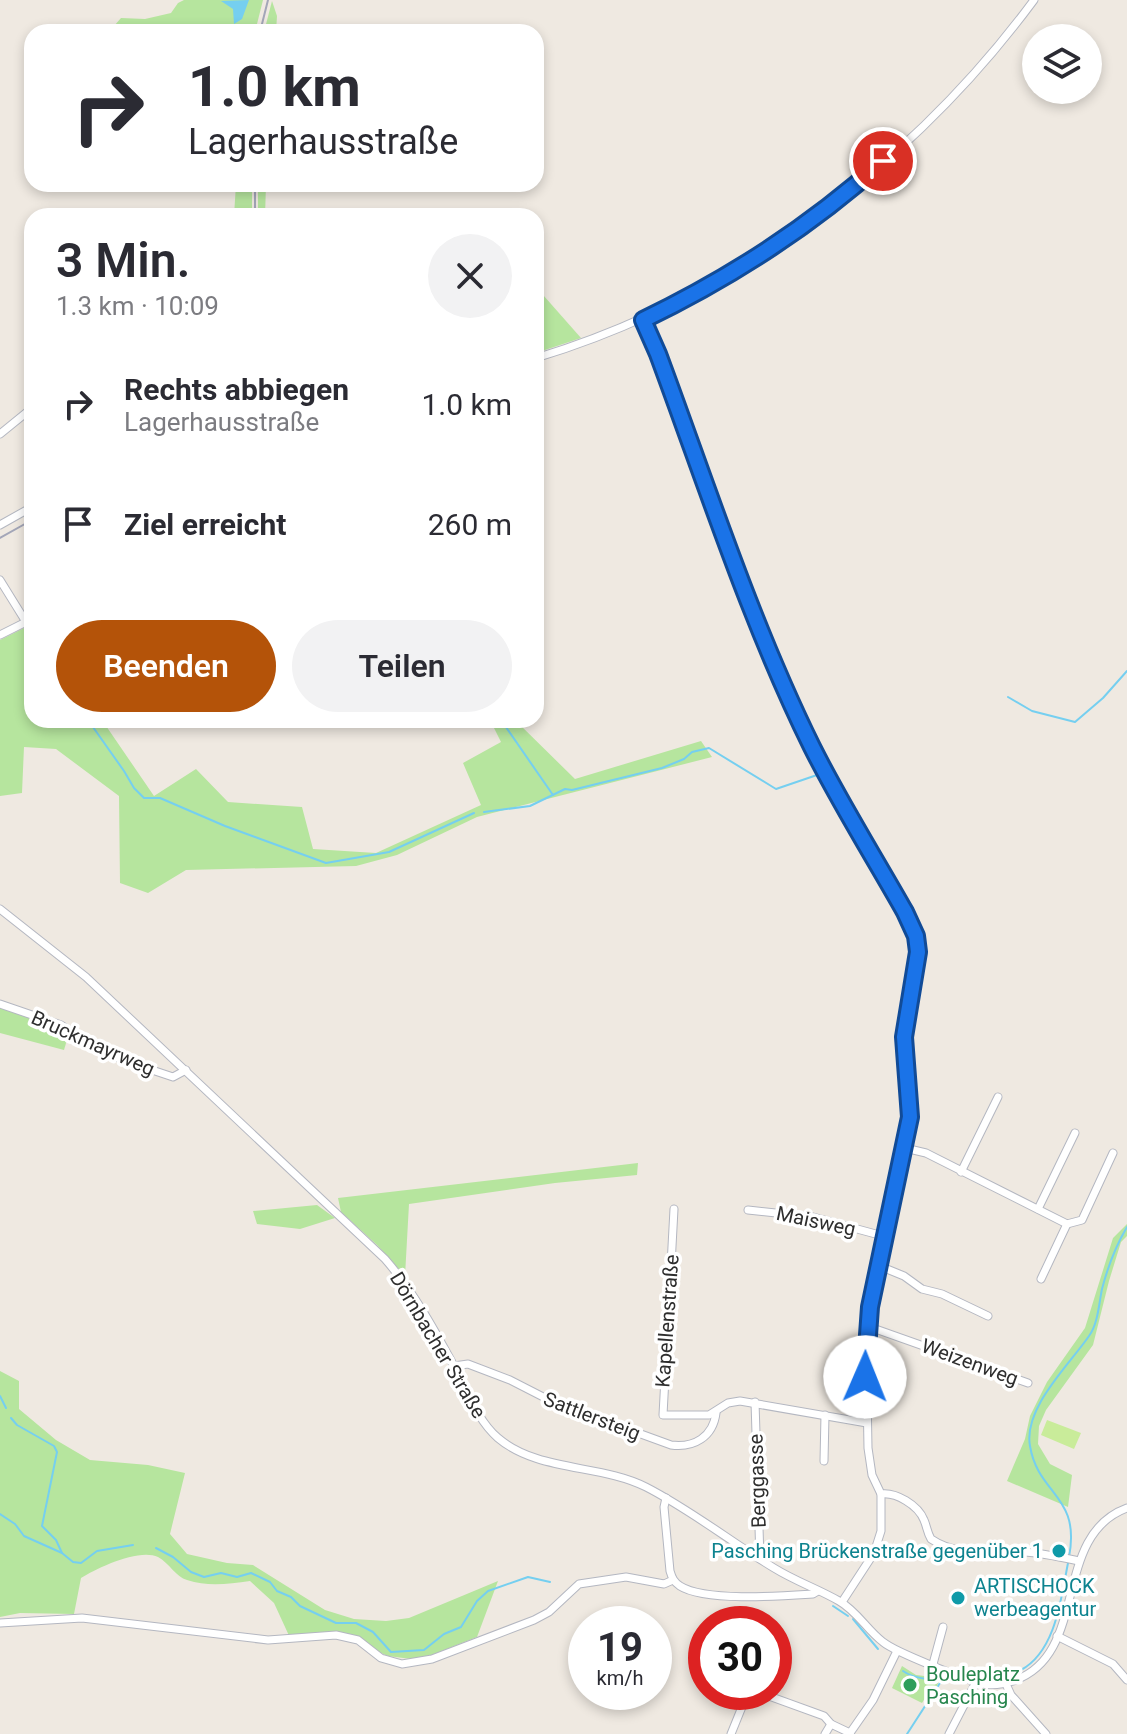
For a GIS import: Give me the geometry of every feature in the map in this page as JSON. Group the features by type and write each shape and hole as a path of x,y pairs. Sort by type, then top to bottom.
{"street":[{"path":"544,355 643,320 694,294 818,215 861,181 974,73 1034,0"},
{"path":"643,320 752,608 796,713 916,936 918,962 904,1037 910,1117 877,1265 867,1326 867,1423 871,1469 881,1494 881,1531 877,1547 842,1602"},
{"path":"0,434 24,414"},
{"path":"0,525 24,512"},
{"path":"1,585 24,614"},
{"path":"0,635 24,623"},
{"name":"Dörnbacher Straße","path":"0,909 86,977 385,1259 411,1293 482,1419 506,1444 543,1459 636,1482 760,1559 842,1602 884,1643 897,1651 976,1682 1006,1684"},
{"name":"Bruckmayrweg","path":"0,1004 61,1025 103,1052 148,1071 173,1077 186,1070"},
{"path":"961,1172 998,1097"},
{"path":"1038,1209 1075,1133"},
{"path":"905,1148 920,1151 1067,1224 1082,1220 1113,1153"},
{"name":"Kapellenstraße","path":"674,1209 663,1415 702,1416 716,1413 731,1402 755,1402 867,1423"},
{"name":"Maisweg","path":"748,1210 813,1217 883,1236"},
{"path":"1041,1279 1067,1224"},
{"path":"877,1265 907,1277 922,1289 942,1294 988,1316"},
{"name":"Weizenweg","path":"867,1326 1028,1383"},
{"name":"Sattlersteig","path":"454,1366 468,1364 510,1380 553,1402 671,1445 688,1445 703,1439 713,1427 716,1413"},
{"name":"Berggasse","path":"755,1402 760,1559"},
{"path":"824,1461 825,1415"},
{"path":"881,1494 891,1494 908,1503 924,1518 931,1539 948,1547 971,1553 1027,1552 1072,1560"},
{"path":"666,1498 664,1507 673,1580"},
{"path":"1046,1734 1011,1695 1006,1684 1034,1671 1049,1653 1057,1636 1072,1560 1101,1523 1127,1508"},
{"path":"0,1623 82,1618 268,1640 336,1635 358,1640 387,1661 408,1664 432,1659 534,1620 549,1612 579,1584 622,1578 661,1584 673,1580"},
{"path":"673,1580 687,1589 728,1595 774,1596 813,1594 818,1591"},
{"path":"933,1664 943,1627"},
{"path":"1057,1636 1113,1664 1127,1680"},
{"path":"792,1705 820,1715 851,1733 877,1692 897,1651"},
{"path":"949,1734 976,1682"},
{"path":"731,1734 741,1710"},
{"path":"825,1734 831,1724"}],"green space":[{"path":"184,0 263,0 257,24 116,24 121,18 145,19 171,13"},
{"path":"272,1 276,24 266,24"},
{"path":"236,192 252,192 252,208 234,208"},
{"path":"258,192 266,192 265,208 258,208"},
{"path":"544,296 581,338 544,350"},
{"path":"24,628 24,728 107,728 154,796 196,769 228,802 302,807 313,849 376,853 481,805 463,763 501,742 494,728 523,728 575,779 701,741 712,757 477,817 397,855 356,866 186,870 148,893 120,883 119,796 56,749 24,747 22,793 0,796 0,640"},
{"path":"0,1007 69,1033 64,1050 0,1033"},
{"path":"638,1163 637,1175 555,1183 409,1204 405,1276 341,1212 338,1198"},
{"path":"317,1205 335,1218 300,1229 257,1224 253,1211"},
{"path":"1127,1224 1127,1236 1121,1242 1093,1345 1046,1410 1039,1426 1038,1444 1050,1464 1072,1475 1068,1507 1007,1481 1025,1439 1030,1416 1047,1382 1085,1328 1113,1238"},
{"path":"0,1371 19,1381 19,1409 56,1440 90,1460 148,1465 185,1473 170,1534 187,1554 253,1565 325,1610 354,1619 386,1621 409,1618 498,1581 477,1637 419,1660 388,1656 360,1644 331,1637 291,1640 274,1603 250,1581 218,1584 195,1582 183,1578 158,1557 150,1555 118,1560 81,1578 74,1614 20,1613 0,1617"},
{"path":"1047,1420 1081,1433 1074,1449 1041,1435"},
{"path":"902,1666 916,1675 941,1678 922,1703 892,1688"}],"water":[{"path":"249,0 242,19 234,24 233,9 221,1"}],"waterway":[{"path":"1008,697 1032,711 1075,722 1103,698 1127,671"},
{"path":"94,728 144,798 160,798 326,863 389,852 474,813"},
{"path":"507,728 553,795"},
{"path":"484,812 530,806 565,789 572,790 662,768 684,759 692,752 709,748 776,789 817,775"},
{"path":"1069,1557 1069,1520 1034,1462 1030,1432 1034,1417 1050,1387 1092,1331 1109,1265 1127,1227"},
{"path":"0,1396 6,1408"},
{"path":"11,1418 17,1425 54,1446 57,1452 42,1526 56,1540 62,1553"},
{"path":"0,1514 15,1524 24,1536 62,1553 73,1562 81,1563 97,1551 133,1545"},
{"path":"156,1548 191,1572 204,1577 221,1573 237,1577 251,1573 270,1582 277,1591 291,1597 300,1606 336,1623 356,1623 373,1632 391,1652 424,1650 444,1634 461,1627 477,1601 488,1591 528,1577 550,1582"},
{"path":"984,1680 1021,1670 1042,1650 1055,1622 1068,1563"},
{"path":"833,1606 848,1616"},
{"path":"853,1619 878,1649"},
{"path":"903,1671 924,1679 947,1678"},
{"path":"907,1734 940,1683"}],"railway":[{"path":"262,24 268,0"},
{"path":"255,192 255,208"},
{"path":"0,538 24,524"}],"place":[{"name":"Pasching Brückenstraße gegenüber 1","path":"1059,1551"},
{"name":"ARTISCHOCK werbeagentur","path":"958,1598"},
{"name":"Bouleplatz Pasching","path":"910,1685"}],"route":[{"path":"865,1377 870,1307 910,1117 904,1037 918,962 916,936 796,713 752,608 643,320 694,294 790,235 883,161"}]}
